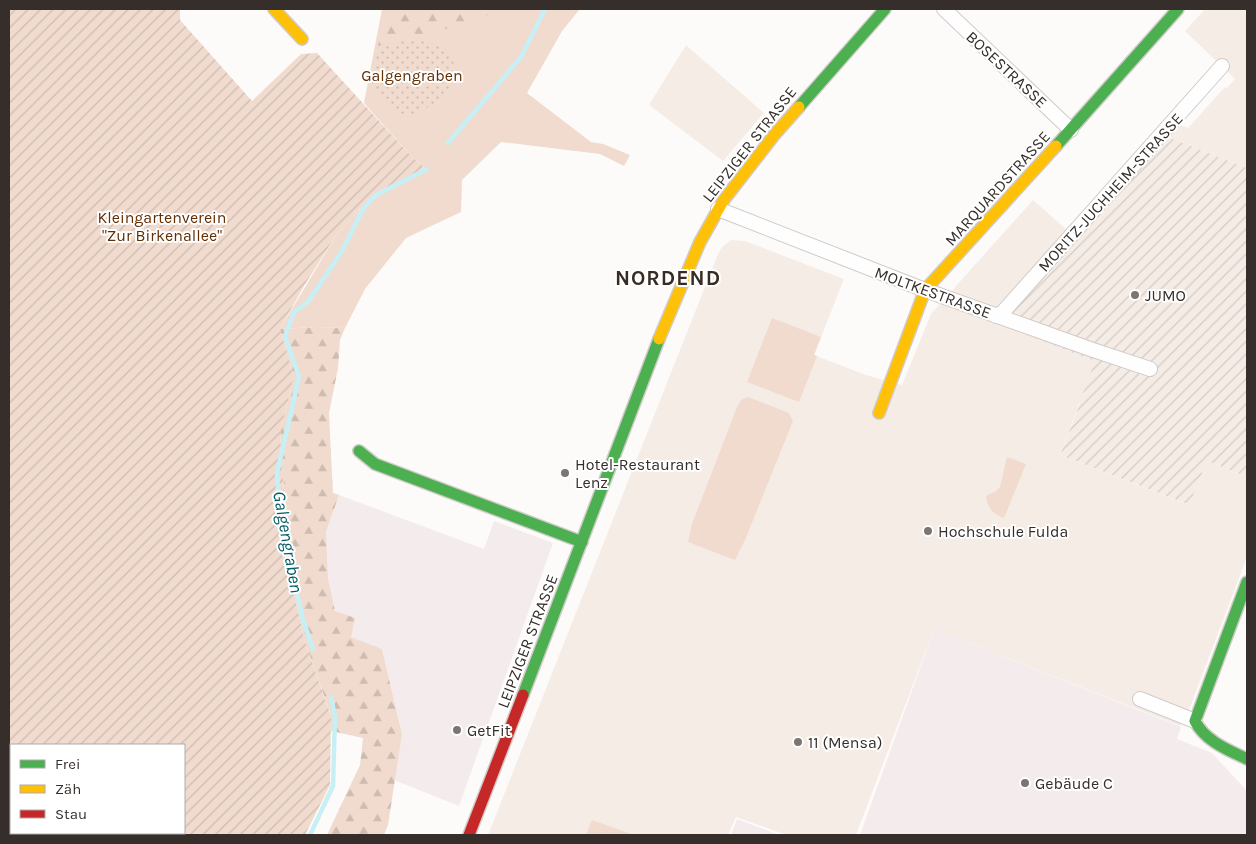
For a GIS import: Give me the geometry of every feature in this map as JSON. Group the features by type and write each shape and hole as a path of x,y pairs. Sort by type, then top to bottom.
{"street":[{"path":"274,9 302,39"},
{"name":"LEIPZIGER STRASSE","path":"469,835 684,278 703,236 718,209 775,134 885,9"},
{"name":"BOSESTRASSE","path":"944,9 1071,130"},
{"name":"MARQUARDSTRASSE","path":"880,413 925,290 1178,9"},
{"name":"MORITZ-JUCHHEIM-STRASSE","path":"996,316 1003,312 1222,66"},
{"name":"MOLTKESTRASSE","path":"718,209 925,290 1150,369"},
{"path":"359,452 375,464 582,542"},
{"path":"1196,723 1247,582"},
{"path":"1140,699 1196,723 1209,738 1247,759"}],"shaded area":[{"path":"1205,9 1247,9 1247,168 1166,136 1178,124 1188,128 1225,87 1227,88 1235,79 1185,31"},
{"path":"686,45 764,113 723,161 649,105"},
{"name":"JUMO","path":"1166,136 1247,168 1247,477 1207,461 1190,505 1060,455 1080,403 987,320 1147,141"},
{"name":"Hochschule Fulda","path":"1033,200 1067,230 987,320 1095,361 1060,455 1189,505 1207,461 1247,477 1247,557 1189,710 1180,726 934,629 856,835 787,835 736,817 728,835 488,835 722,247 731,240 745,241 844,279 814,355 866,375 902,385 931,314"},
{"path":"339,495 484,549 494,521 553,543 459,806 394,780 402,733 382,649 350,637 335,611 328,578 326,532"},
{"path":"934,629 1181,727 1177,739 1212,753 1247,791 1247,835 860,835"},
{"path":"737,819 779,835 731,835"}],"green space":[{"name":"Kleingartenverein \"Zur Birkenallee\"","path":"9,9 180,9 180,20 252,101 301,54 317,53 412,157 424,167 414,175 374,194 338,232 280,329 294,376 280,434 295,599 305,642 331,716 330,785 305,835 9,835"},
{"path":"382,9 580,9 562,31 527,93 591,142 603,144 630,155 624,166 600,154 501,142 462,180 461,212 406,238 365,289 345,328 280,329 338,232 374,194 414,175 424,167 412,157 364,103"},
{"path":"386,9 503,9 461,25 378,46"},
{"name":"Galgengraben","path":"410,39 444,48 454,55 452,84 436,102 412,117 398,115 372,83 378,48"},
{"path":"772,318 821,337 814,355 817,356 799,402 747,382"},
{"path":"345,328 340,340 338,368 329,413 333,493 339,495 326,532 328,578 335,611 355,618 351,637 382,649 402,734 388,825 384,835 327,835 360,765 363,738 331,731 331,715 305,642 295,599 280,434 294,376 280,329"},
{"path":"748,397 789,413 793,421 745,540 735,560 688,542 692,524 737,407 741,400"},
{"path":"1007,457 1026,464 1004,518 991,510 986,496 1000,487"},
{"path":"592,820 634,835 586,835"}],"waterway":[{"name":"Galgengraben","path":"448,143 521,57 545,9"},
{"name":"Galgengraben","path":"313,649 303,620 290,564 289,542 279,506 277,473 299,377 285,336 294,312 308,302 342,251 363,209 376,195 427,169"},
{"name":"Galgengraben","path":"310,835 333,786 335,717 331,697"}],"traffic: fast":[{"path":"799,107 885,9"},
{"path":"1056,146 1178,9"},
{"path":"523,695 659,339"},
{"path":"359,451 375,464 582,542"},
{"path":"1247,582 1195,721 1199,728 1211,739 1247,759"}],"traffic: slow":[{"path":"274,9 302,39"},
{"path":"659,339 700,242 723,201 775,134 799,107"},
{"path":"879,413 925,290 1056,146"}],"traffic: jam":[{"path":"469,835 523,695"}],"place":[{"name":"JUMO","path":"1135,295"},
{"name":"Hotel-Restaurant Lenz","path":"565,473"},
{"name":"Hochschule Fulda","path":"928,531"},
{"name":"GetFit","path":"457,730"},
{"name":"11 (Mensa)","path":"798,742"},
{"name":"Gebäude C","path":"1025,783"}],"district":[{"name":"NORDEND","path":"668,278"}]}
